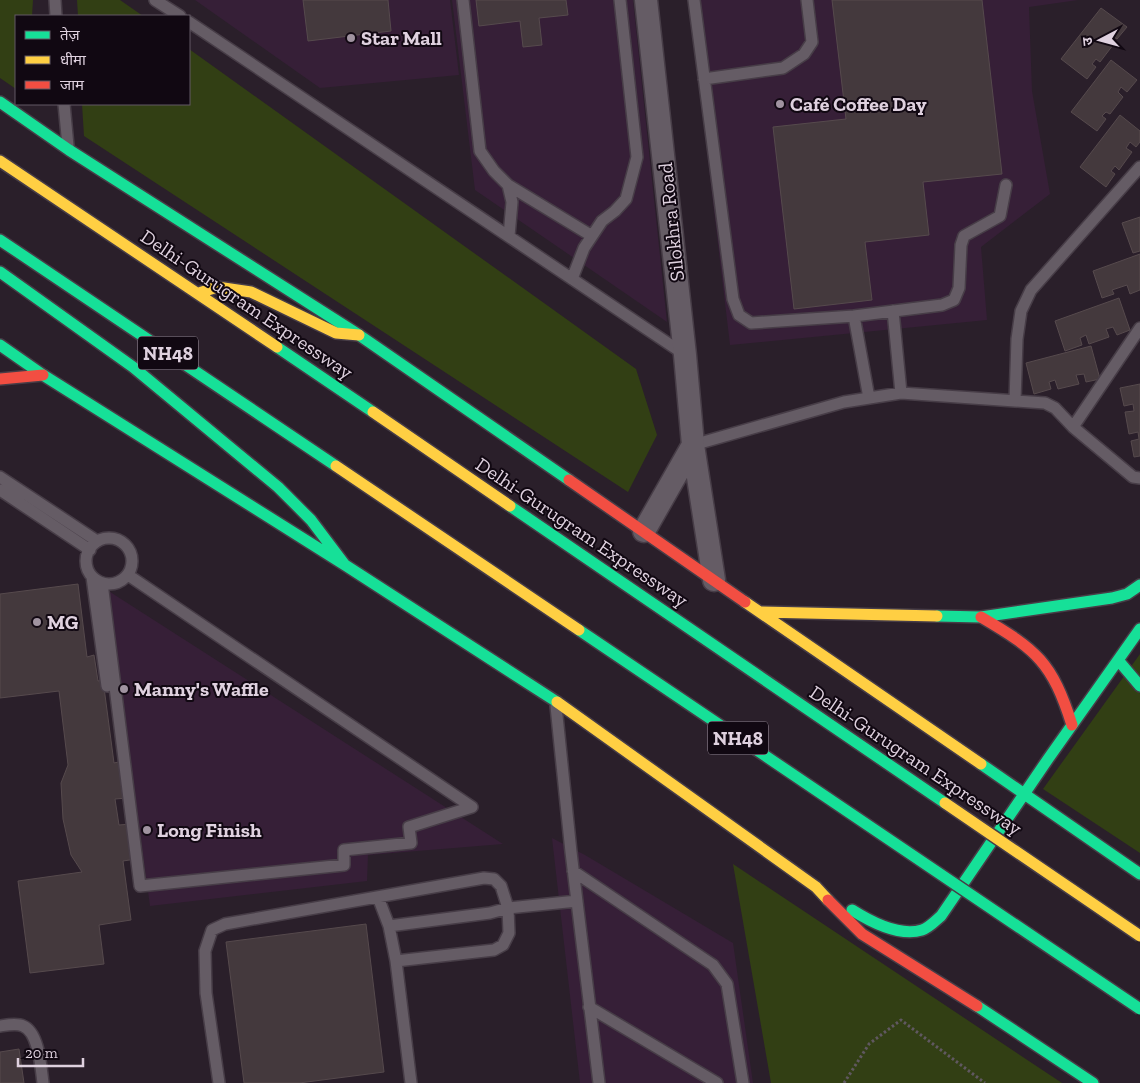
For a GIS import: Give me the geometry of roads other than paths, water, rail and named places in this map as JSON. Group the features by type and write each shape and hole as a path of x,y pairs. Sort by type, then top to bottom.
{"main road":[{"path":"0,102 69,150 359,335 1140,874"},
{"name":"Delhi-Gurugram Expressway","path":"0,161 199,293 1140,936"},
{"name":"NH48","path":"0,240 1140,1009"},
{"path":"0,272 133,367 278,487 311,520 345,566"},
{"path":"199,293 217,287 251,292 336,333 359,335"},
{"path":"0,345 43,375 556,701 816,887 869,921 897,930 923,930 941,916 1140,629"},
{"path":"0,379 43,375"},
{"path":"760,612 982,617 1112,598 1127,594 1140,585"},
{"path":"982,617 1027,645 1039,657 1057,684 1072,725"},
{"path":"1118,660 1140,686"},
{"path":"816,887 862,934 950,988 1093,1083"}],"street":[{"name":"Silokhra Road","path":"646,0 693,445 714,580"},
{"path":"644,531 693,445"}],"lane":[{"path":"55,0 56,15"},
{"path":"156,0 178,15"},
{"path":"463,0 480,151 494,171 508,185 592,236"},
{"path":"572,279 584,248 602,221 626,199 637,157 620,0"},
{"path":"694,0 732,299 739,315 751,323 854,316 942,305 954,300 959,288 961,245 964,236 1000,216 1006,185"},
{"path":"704,79 783,68 804,54 812,42 807,0"},
{"path":"190,23 685,355"},
{"path":"64,105 69,150"},
{"path":"1016,401 1017,339 1021,311 1031,290 1140,167"},
{"path":"508,185 512,202 509,236"},
{"path":"893,311 901,393"},
{"path":"854,316 869,398"},
{"path":"1073,427 1140,328"},
{"path":"693,445 844,402 901,393 1045,403 1055,408 1073,427 1138,479"},
{"path":"0,477 93,545"},
{"path":"0,490 93,545"},
{"path":"97,580 116,583 128,575 132,568 131,552 120,540 104,538 93,545 87,554 86,562 88,570 97,580 140,886 344,865 344,850 410,843 409,827 472,807 128,575"},
{"path":"97,580 107,686"},
{"path":"556,701 573,871 599,1083"},
{"path":"573,871 713,965 727,984 743,1083"},
{"path":"219,1083 206,993 205,951 212,930 225,924 484,878 494,879 500,886 508,908 509,933 503,945 499,948 396,961"},
{"path":"378,897 389,926 396,961 411,1083"},
{"path":"389,926 490,913 508,908 577,901"},
{"path":"590,1006 718,1083"},
{"path":"0,1026 23,1025 30,1031 36,1042 43,1083"}],"place":[{"name":"Star Mall","path":"351,38"},
{"name":"Café Coffee Day","path":"780,104"},
{"name":"MG","path":"37,622"},
{"name":"Manny's Waffle","path":"124,689"},
{"name":"Long Finish","path":"147,830"}]}
